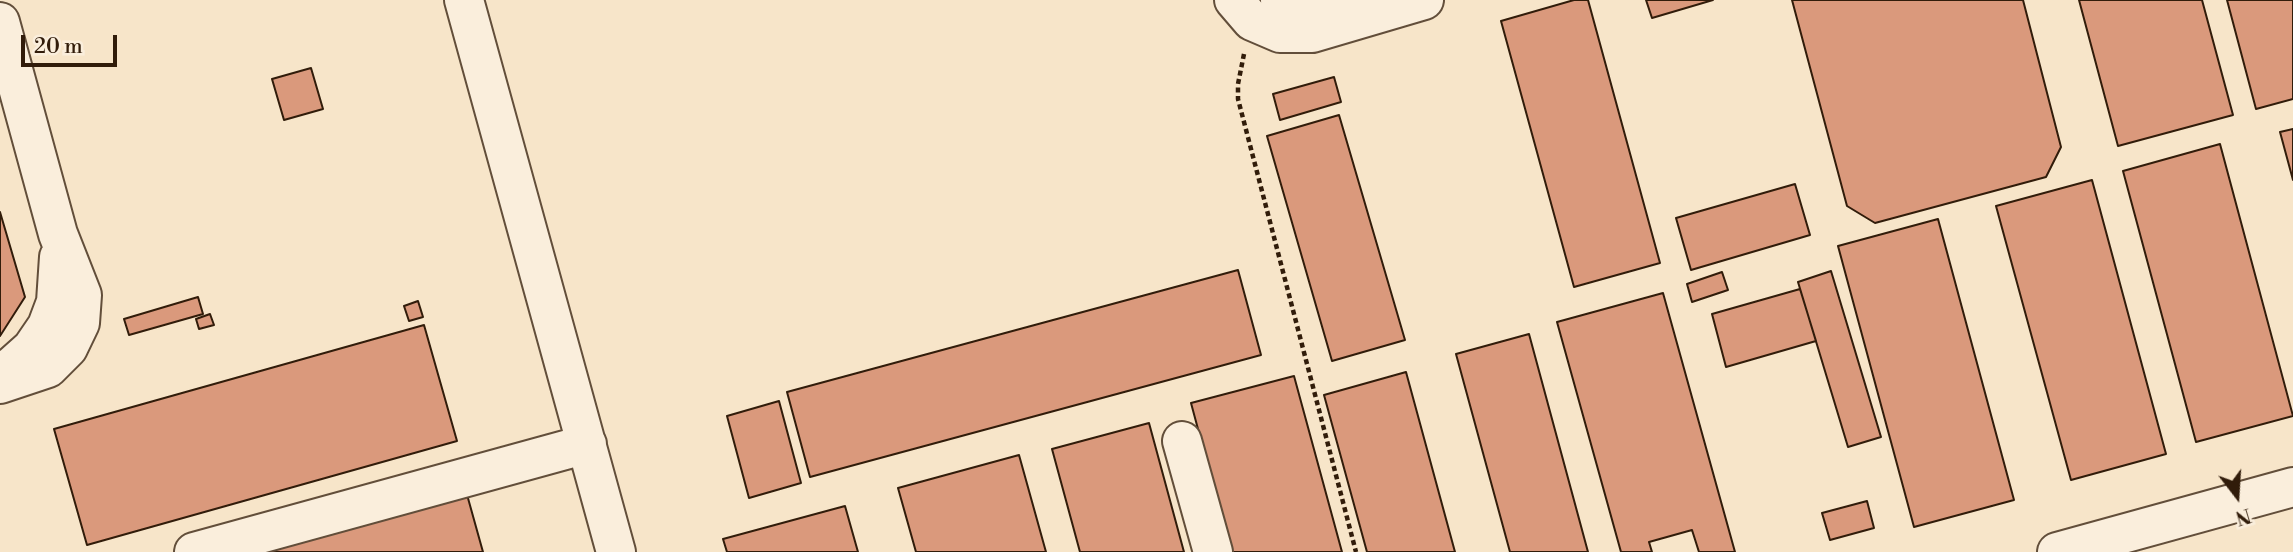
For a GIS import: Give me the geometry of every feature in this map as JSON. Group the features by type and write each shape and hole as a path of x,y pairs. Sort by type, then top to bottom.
{"street":[{"path":"464,0 616,552"},
{"path":"1255,7 1307,8 1415,2"},
{"path":"0,22 58,234 82,295 80,323 68,348 48,368 0,384"},
{"path":"0,373 32,348 47,326 56,302 59,276 58,234"},
{"path":"1182,441 1213,552"},
{"path":"194,552 587,444"},
{"path":"2057,552 2293,487"}],"path":[{"path":"1255,7 1238,84 1238,99 1356,552"}],"building":[{"path":"1574,0 1588,0 1660,263 1574,287 1501,21"},
{"path":"1646,0 1713,0 1652,18"},
{"path":"1792,0 2023,0 2061,147 2046,177 1875,223 1847,206"},
{"path":"2079,0 2202,0 2233,115 2118,146"},
{"path":"2227,0 2293,0 2293,99 2256,109"},
{"path":"311,68 323,109 284,120 272,79"},
{"path":"1334,77 1341,102 1280,120 1273,94"},
{"path":"1339,115 1405,340 1332,361 1267,136"},
{"path":"2293,129 2293,180 2280,132"},
{"path":"2220,144 2293,416 2196,442 2123,171"},
{"path":"2092,180 2166,454 2071,480 1996,206"},
{"path":"1795,184 1810,235 1691,270 1676,218"},
{"path":"0,212 25,297 0,336"},
{"path":"1938,219 2014,500 1914,527 1838,246"},
{"path":"1238,270 1261,355 810,477 787,392"},
{"path":"1831,271 1881,437 1848,447 1798,282"},
{"path":"1722,272 1728,290 1692,302 1687,284"},
{"path":"1800,289 1816,341 1726,367 1712,314"},
{"path":"1663,293 1735,552 1699,552 1692,530 1649,542 1652,552 1621,552 1557,322"},
{"path":"198,297 203,314 129,335 124,319"},
{"path":"418,301 423,317 409,321 404,306"},
{"path":"210,314 214,325 199,329 196,319"},
{"path":"424,325 457,441 87,545 54,429"},
{"path":"1529,334 1588,552 1510,552 1456,354"},
{"path":"1406,372 1455,552 1367,552 1324,395"},
{"path":"1294,376 1342,552 1231,552 1191,403"},
{"path":"779,401 801,483 749,498 727,416"},
{"path":"1149,423 1184,552 1080,552 1052,449"},
{"path":"1019,455 1046,552 916,552 898,488"},
{"path":"466,491 483,552 245,552"},
{"path":"1867,501 1874,528 1830,540 1822,513"},
{"path":"845,506 858,552 727,552 723,539"}]}
